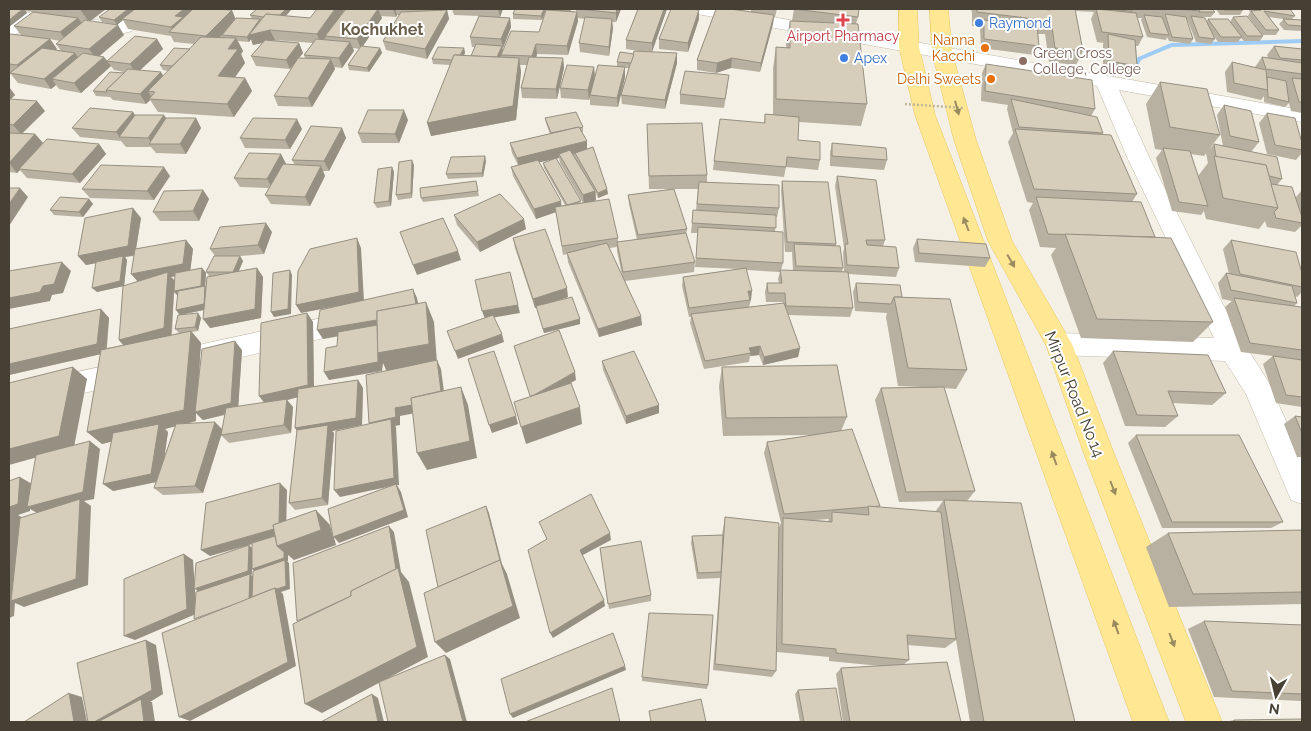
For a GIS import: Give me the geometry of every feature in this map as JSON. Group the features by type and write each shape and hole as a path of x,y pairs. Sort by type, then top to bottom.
{"main road":[{"path":"908,9 909,47 925,115 1151,722"},
{"name":"Mirpur Road No.14","path":"939,9 942,52 965,140 1000,241 1059,344 1098,451 1204,722"}],"street":[{"path":"9,30 23,20 35,16 117,29 125,27 149,9"},
{"path":"697,9 1302,116"},
{"path":"1105,81 1142,166 1233,350 1258,389 1302,490"},
{"path":"9,399 375,316"},
{"path":"1059,344 1233,350"}],"path":[{"path":"905,104 964,108"}],"building":[{"path":"9,9 23,9 9,20"},
{"path":"110,9 128,9 114,20 99,17"},
{"path":"135,9 184,9 175,16 183,17 171,27 122,19"},
{"path":"193,9 232,10 206,36 169,32"},
{"path":"257,9 286,9 280,15 266,14 263,17 250,15"},
{"path":"317,9 335,9 317,34 270,30 249,35 266,14 310,18"},
{"path":"346,9 378,9 357,39 325,36"},
{"path":"515,9 544,9 541,16 513,14"},
{"path":"552,9 571,9 570,11"},
{"path":"579,9 617,9 616,13"},
{"path":"638,9 664,9 652,43 626,40"},
{"path":"671,9 699,10 688,43 659,39"},
{"path":"716,9 774,15 761,63 732,58 717,63 697,60"},
{"path":"794,9 859,9 858,17"},
{"path":"977,9 1075,9 1083,51 1055,48 1051,21 977,12"},
{"path":"1096,9 1136,13 1143,37 1102,32"},
{"path":"1131,9 1132,11 1115,10"},
{"path":"1177,9 1199,9 1200,11"},
{"path":"1199,9 1212,9 1215,12 1199,12"},
{"path":"1242,9 1243,10 1224,10"},
{"path":"1255,9 1290,9 1295,16 1264,11 1279,30 1266,30 1251,11 1261,10"},
{"path":"447,10 425,49 383,41 401,12"},
{"path":"546,10 577,12 567,46 536,44 532,56 501,55 511,31 539,32"},
{"path":"33,12 78,18 60,32 14,26"},
{"path":"1165,14 1186,17 1193,39 1172,37"},
{"path":"1144,15 1162,17 1169,35 1150,33"},
{"path":"479,16 510,18 501,39 470,37"},
{"path":"1191,16 1205,18 1215,39 1199,37"},
{"path":"1247,16 1263,36 1247,36 1233,17"},
{"path":"585,17 612,19 609,47 579,43"},
{"path":"236,18 260,19 247,37 222,35"},
{"path":"1208,19 1228,19 1242,37 1221,37"},
{"path":"1283,19 1302,20 1302,26 1288,25"},
{"path":"85,20 118,25 89,49 56,44"},
{"path":"984,20 1037,26 1039,46 984,39"},
{"path":"790,21 858,24 867,104 776,99 776,47 790,48"},
{"path":"1108,34 1135,40 1137,66 1109,61"},
{"path":"9,35 50,39 17,65 9,64"},
{"path":"135,36 157,39 130,64 107,61"},
{"path":"201,37 236,38 228,49 238,49 218,76 245,78 227,104 149,99 155,92 148,91"},
{"path":"316,39 350,42 339,58 304,55"},
{"path":"265,40 299,43 286,60 251,56"},
{"path":"476,44 502,46 497,57 471,56"},
{"path":"361,46 380,48 367,68 348,65"},
{"path":"1274,46 1302,49 1302,60 1280,58"},
{"path":"438,47 464,48 460,55 454,55 452,60 432,59"},
{"path":"42,48 75,53 44,79 10,73"},
{"path":"174,48 190,49 172,66 160,65"},
{"path":"634,51 677,53 665,100 621,95"},
{"path":"620,52 634,54 631,63 617,62"},
{"path":"83,53 104,57 74,83 52,79"},
{"path":"454,55 519,58 513,106 427,123"},
{"path":"529,57 563,58 556,89 521,88"},
{"path":"1262,57 1302,63 1302,74 1266,69"},
{"path":"298,58 331,59 308,98 274,96"},
{"path":"1232,62 1266,70 1268,90 1234,83"},
{"path":"986,64 1092,80 1095,109 985,91"},
{"path":"567,65 594,67 588,90 560,88"},
{"path":"598,65 625,67 617,98 590,95"},
{"path":"128,69 161,72 140,94 106,90"},
{"path":"685,71 729,75 725,99 680,94"},
{"path":"110,72 124,73 106,90 107,92 93,91"},
{"path":"1267,77 1286,81 1289,102 1268,97"},
{"path":"1292,78 1302,79 1302,102 1299,102"},
{"path":"1160,82 1207,89 1220,135 1170,127"},
{"path":"10,99 37,101 13,125 9,124"},
{"path":"1011,99 1097,117 1103,133 1019,127"},
{"path":"1224,105 1251,111 1259,142 1230,136"},
{"path":"90,108 133,112 116,132 72,128"},
{"path":"368,110 404,110 395,134 358,133"},
{"path":"576,112 583,127 551,133 545,118"},
{"path":"1267,113 1295,118 1302,150 1275,145"},
{"path":"765,114 799,117 798,140 820,142 820,160 787,157 786,167 714,161 720,119 765,123"},
{"path":"135,115 164,115 148,138 119,137"},
{"path":"166,118 196,118 180,144 149,144"},
{"path":"253,118 297,119 285,140 240,138"},
{"path":"702,123 707,175 649,176 647,124"},
{"path":"311,126 342,128 324,161 292,160"},
{"path":"579,127 587,141 517,158 510,143"},
{"path":"1015,129 1111,135 1137,194 1034,189"},
{"path":"9,133 35,134 9,163"},
{"path":"47,139 99,144 72,174 19,169"},
{"path":"832,143 886,148 887,160 832,156"},
{"path":"1214,144 1277,157 1282,179 1269,176 1266,165 1216,157"},
{"path":"593,147 607,189 598,193 575,153"},
{"path":"1163,148 1190,151 1208,206 1179,202"},
{"path":"570,150 595,191 583,195 559,154"},
{"path":"249,153 281,154 267,179 234,178"},
{"path":"485,156 482,173 446,174 451,157"},
{"path":"1214,156 1266,165 1278,208 1223,198"},
{"path":"556,158 581,201 567,205 543,163"},
{"path":"412,160 411,193 396,195 399,162"},
{"path":"538,160 561,201 534,209 511,167"},
{"path":"283,164 321,166 305,197 265,195"},
{"path":"101,165 164,167 147,191 82,189"},
{"path":"392,167 389,201 374,203 378,169"},
{"path":"837,176 876,180 885,240 866,240 867,245 896,247 899,268 847,265 845,244 848,244"},
{"path":"476,181 478,191 421,198 420,188"},
{"path":"782,181 828,182 836,244 787,242"},
{"path":"699,182 779,185 779,208 697,204"},
{"path":"1271,184 1292,187 1302,217 1302,223 1276,218 1274,212 1278,208"},
{"path":"9,188 20,188 9,204"},
{"path":"674,189 687,229 638,235 628,195"},
{"path":"203,190 193,211 153,212 164,191"},
{"path":"500,194 524,219 477,242 454,215"},
{"path":"60,197 89,199 79,212 50,210"},
{"path":"1036,197 1141,202 1155,237 1048,234"},
{"path":"609,199 618,238 562,246 555,207"},
{"path":"133,208 128,246 78,256 85,218"},
{"path":"693,210 776,215 776,228 692,223"},
{"path":"443,218 458,251 413,265 400,232"},
{"path":"266,223 258,245 210,249 220,227"},
{"path":"698,227 783,232 783,263 696,258"},
{"path":"545,229 567,288 533,299 513,238"},
{"path":"686,233 695,262 623,272 617,242"},
{"path":"1065,234 1171,238 1213,322 1097,319"},
{"path":"357,238 359,292 296,305 298,271 310,249"},
{"path":"917,239 986,244 990,258 919,253"},
{"path":"186,240 183,264 131,274 135,249"},
{"path":"1231,240 1296,252 1302,273 1302,287 1240,274"},
{"path":"607,243 641,316 598,329 567,253"},
{"path":"794,244 840,246 843,268 796,266"},
{"path":"123,256 120,281 92,288 96,262"},
{"path":"214,256 240,256 233,272 206,272"},
{"path":"62,262 54,284 43,286 40,292 9,298 9,271"},
{"path":"202,268 201,286 174,291 175,273"},
{"path":"257,268 255,309 203,319 207,277"},
{"path":"746,268 752,291 748,291 750,300 689,308 683,277"},
{"path":"290,270 288,309 271,312 273,273"},
{"path":"780,270 848,272 853,308 786,306 785,293 768,293 767,283 782,283"},
{"path":"168,272 164,328 119,340 123,286"},
{"path":"510,272 518,305 482,311 475,280"},
{"path":"1226,273 1292,286 1297,303 1231,290"},
{"path":"856,283 900,285 902,297 894,297 891,304 858,302"},
{"path":"205,286 204,304 176,310 178,291"},
{"path":"413,289 416,304 377,311 377,320 317,330 320,310"},
{"path":"572,297 580,319 543,329 536,306"},
{"path":"894,297 950,299 967,370 908,368"},
{"path":"1234,298 1301,307 1302,350 1250,343"},
{"path":"426,302 429,344 377,353 377,311"},
{"path":"784,303 800,348 764,357 760,346 749,348 751,353 705,361 691,314"},
{"path":"101,309 97,344 9,364 9,329"},
{"path":"198,313 195,327 175,329 178,315"},
{"path":"307,313 308,385 259,396 261,323"},
{"path":"493,315 502,334 455,351 447,331"},
{"path":"377,325 378,362 324,372 326,348 337,346 338,332"},
{"path":"559,330 575,372 530,396 514,346"},
{"path":"191,331 184,410 87,432 101,350"},
{"path":"235,341 231,403 195,412 202,349"},
{"path":"494,351 516,416 489,425 468,359"},
{"path":"634,351 659,405 626,416 602,361"},
{"path":"1113,351 1208,355 1226,393 1168,391 1178,416 1137,415"},
{"path":"1273,356 1302,360 1302,397 1286,395"},
{"path":"437,360 441,391 411,398 412,405 395,408 396,417 369,423 366,375"},
{"path":"837,365 847,417 726,418 722,367"},
{"path":"73,367 59,436 9,449 9,383"},
{"path":"358,380 356,418 295,428 298,389"},
{"path":"571,383 580,407 521,427 514,402"},
{"path":"461,387 470,441 417,453 411,398"},
{"path":"944,387 975,491 906,492 881,388"},
{"path":"287,399 284,425 221,435 226,408"},
{"path":"1295,416 1302,417 1302,433"},
{"path":"391,419 394,478 334,490 336,431"},
{"path":"215,422 195,486 154,488 176,424"},
{"path":"159,424 151,474 103,484 113,433"},
{"path":"328,425 322,498 289,503 297,430"},
{"path":"852,429 880,506 784,514 767,442"},
{"path":"1136,435 1239,435 1283,522 1172,522"},
{"path":"90,441 83,492 27,507 36,455"},
{"path":"20,477 18,504 9,507 9,481"},
{"path":"280,483 279,523 273,525 274,529 201,550 206,503"},
{"path":"396,484 404,510 333,537 328,509"},
{"path":"591,494 610,533 580,550 604,600 550,633 528,550 547,539 539,522"},
{"path":"80,499 76,579 11,601 20,518"},
{"path":"944,500 1021,503 1075,722 984,722"},
{"path":"486,506 500,560 438,587 426,530"},
{"path":"868,506 941,512 956,639 907,635 909,660 836,653 836,649 782,644 783,518 832,522 832,512 869,515"},
{"path":"316,510 321,530 277,546 273,525"},
{"path":"725,517 779,523 776,671 715,664"},
{"path":"389,526 396,569 351,591 351,596 297,621 293,563"},
{"path":"1302,530 1302,592 1193,594 1168,533"},
{"path":"723,535 721,572 698,573 692,536"},
{"path":"275,536 277,546 284,552 284,558 252,569 252,543"},
{"path":"641,541 651,595 608,604 600,548"},
{"path":"249,545 248,571 194,589 196,563"},
{"path":"184,554 187,609 124,636 124,579"},
{"path":"285,560 286,586 252,597 253,571"},
{"path":"500,560 513,606 435,642 424,593"},
{"path":"398,568 417,647 305,704 293,624 351,596 351,591"},
{"path":"250,574 249,599 194,619 196,592"},
{"path":"275,588 288,662 179,717 162,633"},
{"path":"649,613 713,615 708,685 642,677"},
{"path":"1204,621 1302,625 1302,694 1232,691"},
{"path":"613,633 625,666 510,714 501,679"},
{"path":"146,640 152,690 94,722 88,722 77,663"},
{"path":"445,655 463,722 388,722 379,682"},
{"path":"947,662 961,722 850,722 841,668"},
{"path":"612,688 620,722 525,722"},
{"path":"836,688 842,722 804,722 798,690"},
{"path":"69,693 74,722 24,722"},
{"path":"372,694 378,722 321,722"},
{"path":"141,699 144,722 98,722"},
{"path":"701,699 706,722 651,722 649,711"},
{"path":"1302,719 1302,722 1235,722 1234,720"}],"waterway":[{"path":"1134,69 1138,59 1171,45 1302,41"}],"place":[{"name":"Airport Pharmacy","path":"843,20"},
{"name":"Raymond","path":"979,23"},
{"name":"Nanna Kacchi","path":"985,48"},
{"name":"Apex","path":"844,58"},
{"name":"Green Cross College, College","path":"1023,61"},
{"name":"Delhi Sweets","path":"991,79"}],"district":[{"name":"Kochukhet","path":"382,29"}]}
